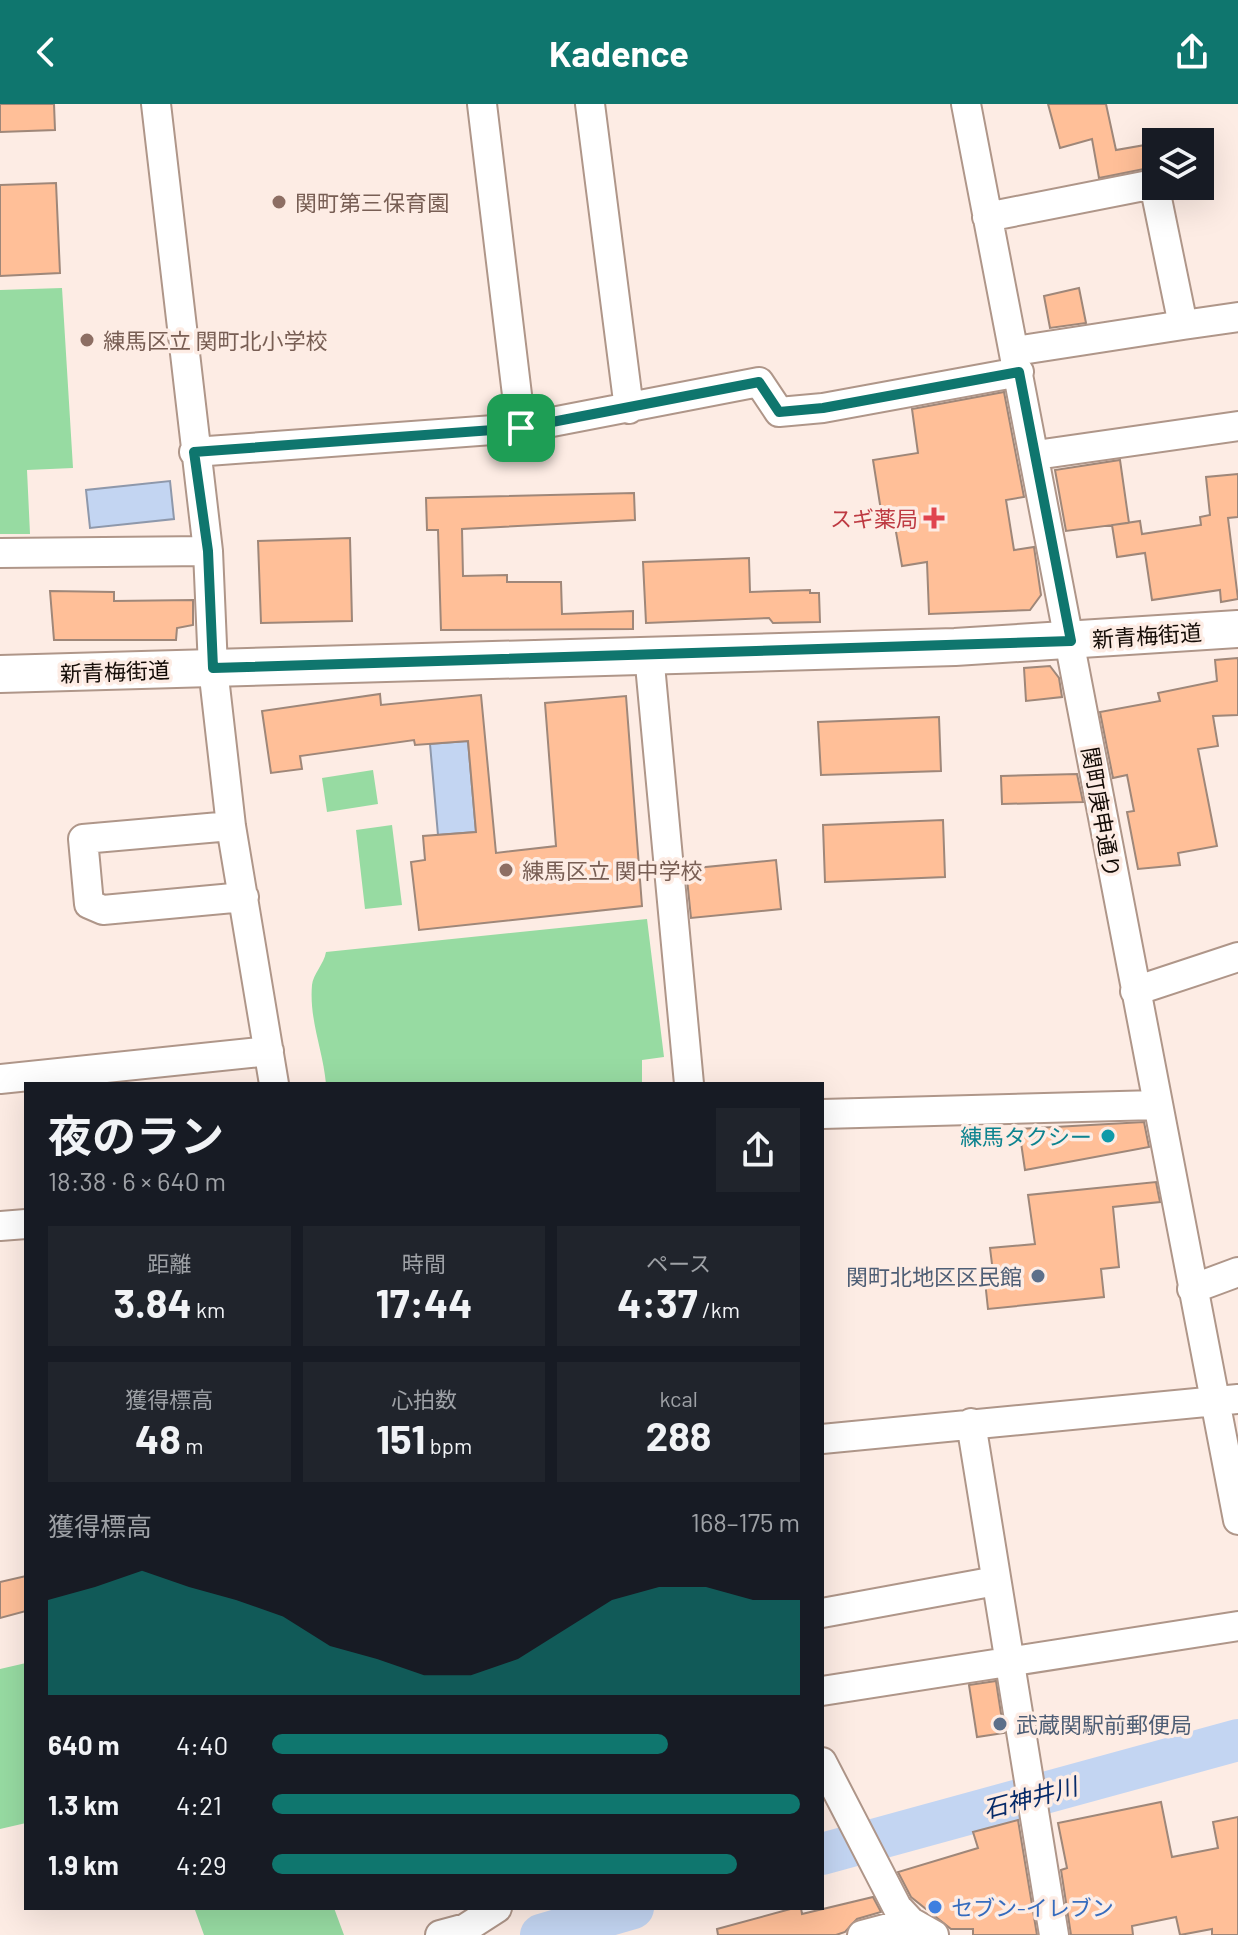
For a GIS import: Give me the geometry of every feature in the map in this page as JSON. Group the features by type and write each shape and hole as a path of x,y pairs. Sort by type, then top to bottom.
{"main road":[{"name":"新青梅街道","path":"0,674 1071,641 1238,629"}],"street":[{"path":"156,104 194,452 208,551 213,668 231,826 274,1082"},
{"path":"482,104 521,428"},
{"path":"590,104 629,409"},
{"name":"関町庚申通り","path":"966,104 1036,455 1192,1289 1226,1400 1238,1520"},
{"path":"987,217 1154,184 1183,325"},
{"path":"194,452 521,428 759,382 779,412 823,408 1017,361 1183,325 1238,317"},
{"path":"1036,455 1238,426"},
{"path":"0,553 208,551"},
{"path":"649,654 689,1082"},
{"path":"231,826 83,839 89,904 103,910 244,897"},
{"path":"1135,991 1238,957"},
{"path":"0,1079 269,1051"},
{"path":"824,1114 1157,1105"},
{"path":"0,1226 24,1224"},
{"path":"1192,1289 1238,1272"},
{"path":"824,1439 1226,1400"},
{"path":"971,1423 1054,1935"},
{"path":"824,1613 996,1581"},
{"path":"824,1691 1238,1626"},
{"path":"824,1766 897,1907 922,1928"},
{"path":"440,1935 466,1928 494,1910"},
{"path":"862,1935 922,1928"}],"green space":[{"path":"62,288 73,468 27,470 30,534 0,534 0,290"},
{"path":"373,770 378,804 327,812 322,778"},
{"path":"392,825 402,905 365,909 356,830"},
{"path":"647,919 664,1057 642,1060 642,1082 326,1082 312,998 313,981 326,952"},
{"path":"24,1663 24,1823 0,1829 0,1669"},
{"path":"195,1910 335,1910 344,1935 204,1935"}],"water":[{"path":"170,481 174,519 90,528 86,490"},
{"path":"468,741 476,832 438,835 430,744"}],"building":[{"path":"0,104 54,104 55,130 0,132"},
{"path":"1048,104 1106,104 1116,150 1142,146 1142,169 1099,178 1092,139 1060,148"},
{"path":"56,183 60,273 0,276 0,185"},
{"path":"1079,288 1086,323 1050,328 1044,296"},
{"path":"1004,392 1024,497 1006,500 1014,550 1034,547 1041,595 1030,610 929,614 927,562 902,566 893,515 882,517 873,460 918,453 912,409"},
{"path":"1120,460 1129,523 1066,531 1055,470"},
{"path":"1238,474 1238,517 1228,518 1238,599 1221,602 1220,590 1152,600 1145,553 1117,557 1112,525 1140,521 1142,534 1201,525 1200,517 1210,515 1206,477"},
{"path":"634,493 635,520 462,529 463,576 507,575 507,582 561,582 562,614 633,611 633,629 441,630 438,530 427,530 426,498"},
{"path":"350,538 352,621 261,623 258,541"},
{"path":"749,558 750,592 810,590 810,593 819,593 820,622 773,623 769,618 646,623 643,562"},
{"path":"50,591 114,592 114,601 193,600 193,625 177,628 176,640 54,640"},
{"path":"1238,658 1238,715 1213,716 1218,746 1198,749 1217,846 1178,853 1180,865 1138,869 1127,812 1134,811 1127,775 1113,778 1100,712 1160,701 1158,693 1217,681 1215,660"},
{"path":"1050,666 1059,678 1062,697 1026,701 1024,668"},
{"path":"380,694 381,705 481,695 496,853 556,846 545,703 626,696 642,906 419,930 411,862 425,860 423,836 476,832 468,741 415,745 414,740 300,756 302,769 271,773 262,711"},
{"path":"939,717 941,771 821,775 818,722"},
{"path":"1077,774 1083,802 1002,804 1001,776"},
{"path":"943,820 945,877 825,882 823,825"},
{"path":"776,860 781,909 691,918 686,869"},
{"path":"1144,1122 1149,1147 1025,1170 1019,1129"},
{"path":"1156,1182 1160,1202 1113,1207 1119,1267 1101,1269 1104,1297 988,1309 985,1281 994,1280 990,1248 1035,1244 1028,1195"},
{"path":"24,1576 24,1612 0,1618 0,1582"},
{"path":"996,1681 1004,1733 977,1737 969,1685"},
{"path":"1161,1802 1172,1857 1218,1848 1213,1822 1238,1817 1238,1935 1212,1935 1212,1929 1180,1935 1176,1917 1132,1926 1133,1935 1071,1935 1061,1870 1067,1868 1058,1823"},
{"path":"1018,1820 1037,1935 973,1935 973,1929 951,1929 911,1897 898,1872 978,1848 973,1832"},
{"path":"873,1897 881,1912 857,1919 845,1932 836,1935 718,1935 717,1929 787,1910 801,1910 802,1914"}],"waterway":[{"name":"石神井川","path":"824,1853 1238,1740"},
{"name":"石神井川","path":"541,1935 626,1910"}],"place":[{"name":"関町第三保育園","path":"279,202"},
{"name":"練馬区立 関町北小学校","path":"87,340"},
{"name":"スギ薬局","path":"934,518"},
{"name":"練馬区立 関中学校","path":"506,870"},
{"name":"練馬タクシー","path":"1108,1136"},
{"name":"関町北地区区民館","path":"1038,1276"},
{"name":"武蔵関駅前郵便局","path":"1000,1724"},
{"name":"セブン-イレブン","path":"935,1907"}],"route":[{"path":"1019,372 1071,641 213,668 208,551 194,452 521,428 759,382 779,412 823,408 1019,372"}]}
